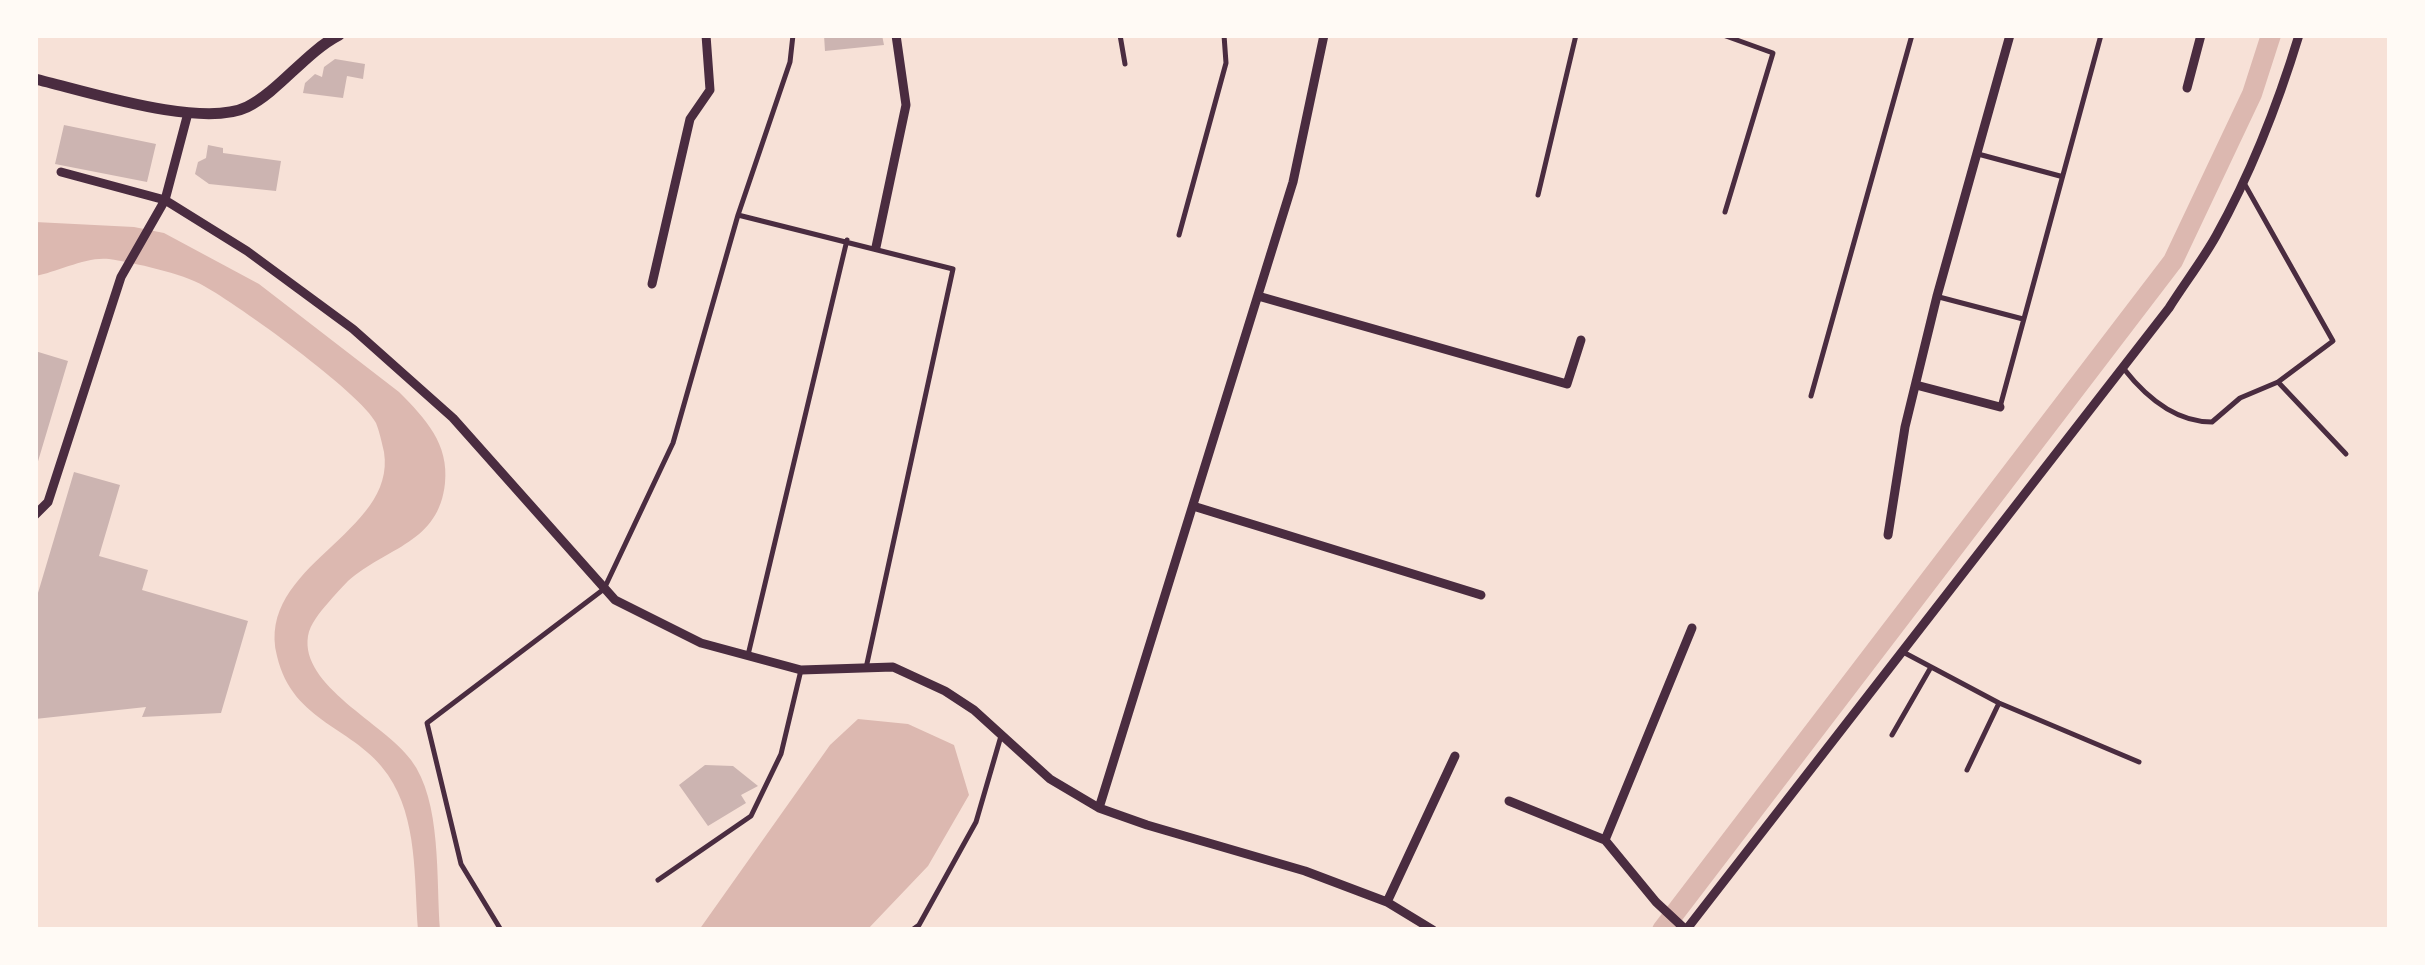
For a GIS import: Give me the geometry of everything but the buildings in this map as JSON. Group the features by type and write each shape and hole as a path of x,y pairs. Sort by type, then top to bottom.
{"street":[{"path":"35,80 188,113 221,114 248,106 339,35"},
{"path":"652,284 690,119 710,90 706,35"},
{"path":"876,247 906,105 896,35"},
{"path":"1099,808 1294,182 1324,35"},
{"path":"1888,535 1906,426 1937,296 2010,35"},
{"path":"2186,88 2201,35"},
{"path":"1509,802 1605,840 1656,902 1686,930 2169,308 2216,236 2280,98 2300,35"},
{"path":"36,517 48,502 126,268 165,200 188,113"},
{"path":"61,172 165,200 247,251 353,329 439,405 615,600 701,643 800,670 893,667 974,710 1050,779 1099,808 1147,826 1305,871 1387,902 1433,930"},
{"path":"1258,296 1567,384 1582,340"},
{"path":"1916,384 2000,406"},
{"path":"1193,506 1481,595"},
{"path":"1605,840 1692,628"},
{"path":"1387,902 1455,756"}],"lane":[{"path":"501,930 461,864 427,724 604,590 673,443 738,215 790,62 792,35"},
{"path":"1120,35 1124,64"},
{"path":"1179,234 1226,63 1224,35"},
{"path":"1538,195 1576,35"},
{"path":"1723,35 1772,54 1725,212"},
{"path":"1812,396 1912,35"},
{"path":"2000,406 2101,35"},
{"path":"1978,154 2060,176"},
{"path":"2123,368 2136,384 2173,413 2194,422 2212,422 2240,398 2278,382 2333,341 2242,181"},
{"path":"738,215 953,269 866,668"},
{"path":"748,656 847,240"},
{"path":"1937,296 2023,319"},
{"path":"2278,382 2346,454"},
{"path":"1903,652 1999,703 2139,762"},
{"path":"1892,735 1932,666"},
{"path":"658,880 752,816 781,754 800,670"},
{"path":"1967,770 1999,703"},
{"path":"912,930 976,822 1001,736"},
{"path":"1408,930 1418,920"}],"shaded area":[{"path":"35,222 134,227 164,233 259,284 399,392 434,433 443,456 445,483 433,519 409,542 348,581 319,614 308,636 309,654 317,671 346,703 398,746 421,777 436,841 440,930 418,930 410,830 388,775 359,745 310,711 296,696 277,656 276,624 286,597 370,506 382,481 384,452 376,423 347,391 297,350 195,281 109,259 82,262 35,276"},
{"path":"858,719 908,724 954,745 969,795 928,866 867,930 699,930 830,745"}],"waterway":[{"path":"1662,930 2173,261 2252,94 2271,35"}]}
